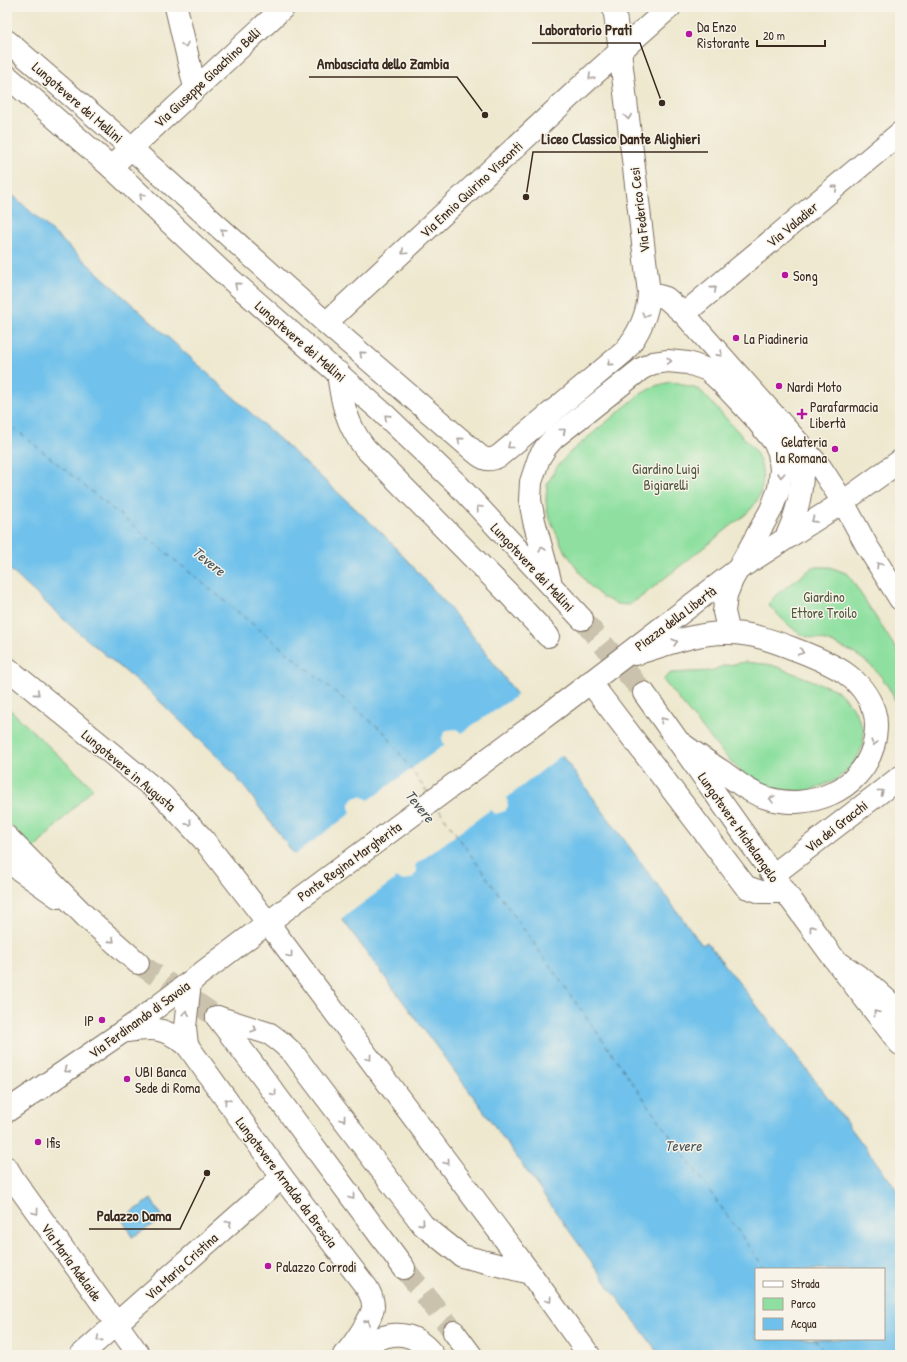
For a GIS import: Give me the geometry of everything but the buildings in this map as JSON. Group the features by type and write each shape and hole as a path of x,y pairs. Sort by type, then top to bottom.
{"main road":[{"path":"176,7 195,88"},
{"name":"Via Giuseppe Gioachino Belli","path":"111,167 130,147 284,7"},
{"name":"Via Federico Cesi","path":"492,459 499,456 529,432 624,352 636,334 646,311 648,293 614,7"},
{"name":"Via Ennio Quirino Visconti","path":"326,323 620,51 670,7"},
{"name":"Lungotevere dei Mellini","path":"7,41 130,147 326,323 479,456 486,459 492,459"},
{"name":"Lungotevere dei Mellini","path":"7,76 111,167 220,270 382,412 457,484 582,619"},
{"name":"Via Valadier","path":"684,314 900,134"},
{"path":"648,293 666,298 684,314 823,471 843,502 867,546 900,598"},
{"path":"552,587 534,521 530,500 531,482 539,458 554,438 627,379 646,366 661,361 688,363 702,367 712,374 754,417 774,442 779,452 781,470 779,489 771,510 728,589 724,612 729,632"},
{"path":"338,372 345,411 357,438 548,636"},
{"path":"786,538 791,528 796,509 802,474 800,452 790,432"},
{"name":"Piazza della Libertà","path":"566,700 737,570 843,502 900,461"},
{"path":"624,657 691,638 729,632 754,635 775,641 830,664 846,673 855,681 868,697 876,716 875,738 870,756 861,770 850,782 834,793 810,800 777,801 758,795 748,790 678,741"},
{"name":"Lungotevere in Augusta","path":"7,668 162,795 203,840 268,923"},
{"path":"590,682 746,887 755,891 785,892"},
{"name":"Lungotevere Michelangelo","path":"644,693 785,892 900,1044"},
{"name":"Ponte Regina Margherita","path":"268,923 566,700"},
{"name":"Via dei Gracchi","path":"773,875 900,777"},
{"path":"7,837 86,917 138,963"},
{"path":"7,861 86,917"},
{"path":"268,923 530,1273 589,1355"},
{"name":"Via Ferdinando di Savoia","path":"7,1111 122,1032 268,923"},
{"name":"Lungotevere Michelangelo","path":"835,960 868,983 900,1012"},
{"path":"187,1045 185,1027 190,982"},
{"path":"404,1268 217,1017 270,1034 294,1054 423,1225 462,1256 530,1273"},
{"path":"122,1032 143,1028 158,1029 171,1034 187,1045"},
{"name":"Lungotevere Arnaldo da Brescia","path":"187,1045 282,1177 367,1288 374,1305 373,1311 345,1354"},
{"name":"Via Maria Adelaide","path":"9,1174 139,1355"},
{"name":"Via Maria Cristina","path":"81,1355 282,1177"},
{"path":"454,1332 471,1355"},
{"name":"Lungotevere Arnaldo da Brescia","path":"345,1354 383,1336 401,1335 409,1337 420,1343 433,1355"}],"green space":[{"name":"Giardino Luigi Bigiarelli","path":"670,382 679,383 700,390 754,449 763,475 761,492 757,500 746,514 641,597 629,605 617,604 602,597 588,584 563,548 547,512 547,485 556,468 569,453 639,395 655,386"},
{"name":"Giardino Ettore Troilo","path":"813,567 830,567 848,574 900,655 900,713 895,699 888,687 881,677 863,659 840,646 800,634 787,624 768,605 776,595"},
{"path":"745,662 772,665 834,689 841,694 854,709 864,730 863,744 851,767 836,780 809,791 788,791 769,788 756,782 739,770 720,750 663,680 671,673 711,671 723,666"},
{"path":"7,707 93,788 34,849 7,821"}],"water":[{"name":"Tevere","path":"7,190 382,533 409,562 474,637 702,945 707,942 811,1075 900,1194 900,1355 660,1355 613,1292 478,1103 246,789 226,765 149,691 72,627 7,567"},
{"path":"151,1199 163,1219 132,1237 122,1219"}],"pier":[{"path":"519,694 563,754 507,798 508,806 505,811 496,814 490,810 415,865 417,872 412,878 403,881 397,878 340,920 293,856 351,813 349,805 354,798 361,796 369,800 444,745 442,738 447,730 457,729 461,733"}],"ferry route":[{"path":"7,422 385,733 427,792"},
{"path":"439,810 764,1268"},
{"path":"816,1340 826,1355"}],"tunnel":[{"path":"582,619 644,693"},
{"path":"138,963 217,1017"},
{"path":"404,1268 454,1332"}],"place":[{"name":"Da Enzo Ristorante","path":"689,34"},
{"name":"Laboratorio Prati","path":"662,103"},
{"name":"Ambasciata dello Zambia","path":"485,115"},
{"name":"Liceo Classico Dante Alighieri","path":"526,197"},
{"name":"Song","path":"785,275"},
{"name":"La Piadineria","path":"736,338"},
{"name":"Nardi Moto","path":"779,386"},
{"name":"Parafarmacia Libertà","path":"802,414"},
{"name":"Gelateria la Romana","path":"835,449"},
{"name":"IP","path":"102,1020"},
{"name":"UBI Banca Sede di Roma","path":"127,1079"},
{"name":"Ifis","path":"38,1142"},
{"name":"Palazzo Dama","path":"207,1173"},
{"name":"Palazzo Corrodi","path":"268,1266"}]}
